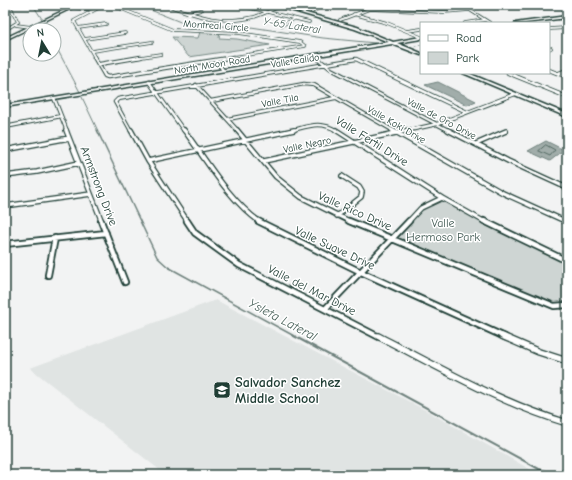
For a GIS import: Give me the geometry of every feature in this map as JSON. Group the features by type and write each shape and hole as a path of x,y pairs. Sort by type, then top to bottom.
{"main road":[{"path":"41,22 77,5"},
{"path":"274,5 282,5 340,20 420,50"},
{"path":"282,5 329,19 394,42 420,54"},
{"path":"525,22 567,17"},
{"path":"5,39 22,31"},
{"name":"North Moon Road","path":"5,106 420,38"},
{"path":"467,74 567,114"},
{"path":"476,74 567,114"}],"street":[{"path":"104,5 75,19 74,21 78,28 106,24"},
{"name":"Montreal Circle","path":"78,28 106,76 114,77 304,46 300,42 248,34 173,30 112,5"},
{"path":"169,5 199,17 248,18 268,12 282,5"},
{"path":"239,5 309,22"},
{"path":"312,12 323,5"},
{"path":"462,5 488,22"},
{"path":"72,7 94,10"},
{"path":"5,8 11,8 18,22 16,25"},
{"path":"340,20 369,9 447,12 468,10"},
{"path":"187,13 201,10"},
{"path":"408,10 410,15"},
{"path":"354,14 372,18 420,38"},
{"path":"282,24 294,19"},
{"path":"472,22 485,20"},
{"path":"5,30 16,25 22,26"},
{"path":"550,28 567,28"},
{"path":"407,31 420,29"},
{"path":"85,39 124,33"},
{"path":"92,50 152,42"},
{"path":"100,64 161,54"},
{"name":"Valle de Oro Drive","path":"313,55 323,64 528,172 567,188"},
{"name":"Valle Calido","path":"118,99 356,59 467,112"},
{"path":"216,61 223,70"},
{"path":"550,70 567,76"},
{"path":"558,73 567,70"},
{"path":"510,74 567,97"},
{"name":"Valle Suave Drive","path":"149,82 197,150 233,197 246,212 264,226 361,272 539,352 567,361"},
{"name":"Valle Koki Drive","path":"211,101 310,84 503,193 567,222"},
{"name":"Valle Rico Drive","path":"196,85 228,119 244,140 276,176 294,192 337,216 554,306 567,305"},
{"name":"Valle Negro","path":"264,162 437,124 515,94"},
{"name":"Armstrong Drive","path":"54,98 125,282"},
{"name":"Valle Tila","path":"228,119 335,98"},
{"name":"Valle del Mar Drive","path":"118,99 115,102 148,161 195,233 205,242 239,265 506,401 540,415 567,423"},
{"path":"5,127 61,116"},
{"name":"Valle Fertil Drive","path":"148,161 321,124 328,125 442,198 500,230 567,261"},
{"path":"476,144 506,131"},
{"path":"5,150 69,138"},
{"path":"5,176 79,164"},
{"path":"337,216 361,197 362,192 359,187 342,176"},
{"path":"5,206 91,194"},
{"path":"326,308 421,208 442,198"},
{"path":"5,244 106,233"},
{"path":"48,275 55,238"}],"shaded area":[{"name":"Salvador Sanchez Middle School","path":"216,300 427,411 540,475 166,475 30,368"}],"green space":[{"path":"200,32 220,32 219,38 237,39 270,45 189,57 172,37 198,38"},
{"name":"Valle Hermoso Park","path":"442,198 500,230 567,261 567,305 554,306 392,238 421,208"}],"water":[{"path":"438,82 476,101 467,105 425,85"},
{"path":"546,141 564,150 550,161 528,151"}],"waterway":[{"name":"Ysleta Lateral","path":"33,5 42,19"},
{"name":"Y-65 Lateral","path":"138,5 188,25 251,27 323,38 375,43"},
{"name":"Y-65 Lateral","path":"534,22 567,18"},
{"name":"Y-65 Lateral","path":"415,46 420,45"},
{"name":"Ysleta Lateral","path":"62,58 80,92"},
{"name":"Ysleta Lateral","path":"81,95 98,131"},
{"name":"Ysleta Lateral","path":"97,130 157,257 168,267 296,337"},
{"name":"Ysleta Lateral","path":"294,336 539,469 561,475"}],"place":[{"name":"Salvador Sanchez Middle School","path":"222,390"}]}
